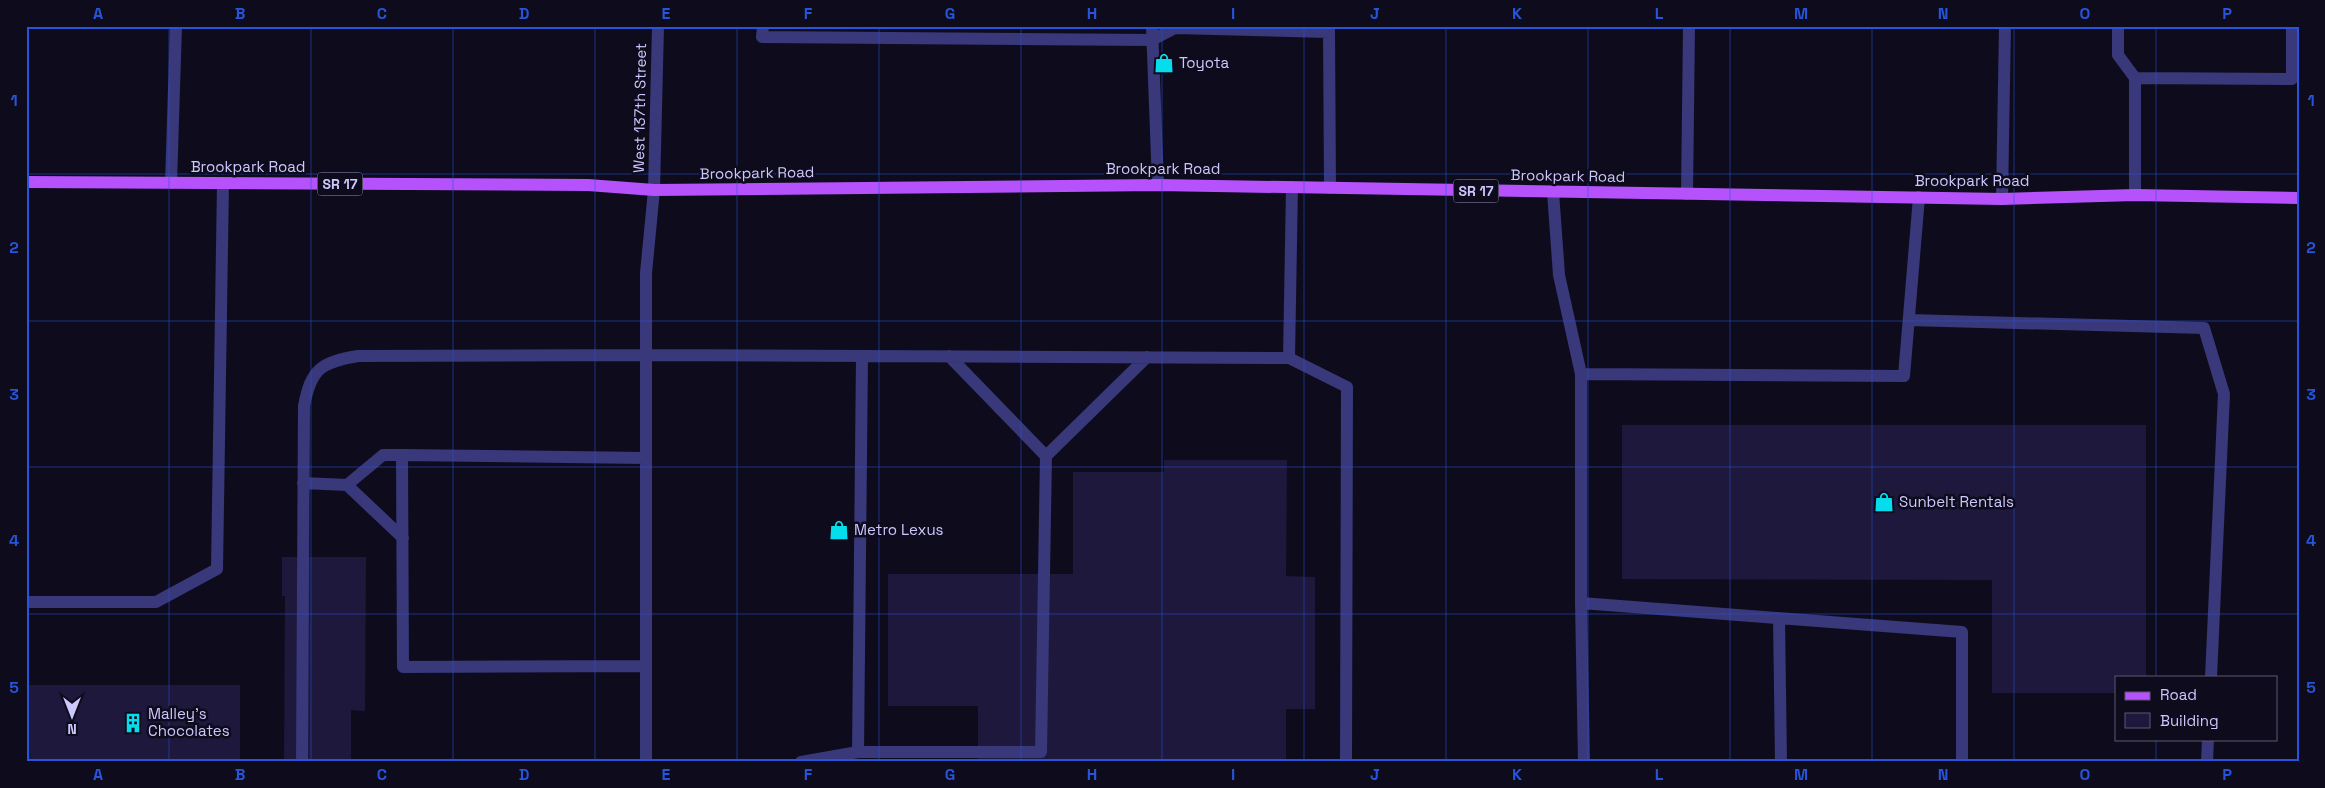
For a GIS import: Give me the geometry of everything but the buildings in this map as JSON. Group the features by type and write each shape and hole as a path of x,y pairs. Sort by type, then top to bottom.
{"main road":[{"name":"Brookpark Road","path":"26,182 588,185 654,190 1158,185 2002,198 2135,195 2299,198"}],"street":[{"path":"171,183 176,26"},
{"name":"West 137th Street","path":"646,762 646,273 654,190 658,26"},
{"path":"763,26 762,37 1152,40 1175,28 1329,29 1330,188"},
{"path":"1152,26 1158,185"},
{"path":"1687,194 1689,26"},
{"path":"2002,198 2005,26"},
{"path":"2118,26 2118,55 2135,78 2135,195"},
{"path":"2135,78 2292,79 2292,26"},
{"path":"26,602 156,602 217,569 223,183"},
{"path":"1289,358 1292,187"},
{"path":"1553,192 1559,275 1581,374 1581,603 1584,762"},
{"path":"1581,374 1904,376 1919,197"},
{"path":"1909,320 2204,328 2224,394 2211,676"},
{"path":"302,762 304,406 308,383 318,370 336,360 358,356 646,355 1289,358 1347,387 1346,762"},
{"path":"858,752 862,356"},
{"path":"949,356 1046,456"},
{"path":"801,762 858,752 1041,752 1046,456 1147,358"},
{"path":"347,485 383,454 646,458"},
{"path":"402,454 403,667 646,666"},
{"path":"303,483 347,485 403,538"},
{"path":"1581,603 1962,632 1962,762"},
{"path":"1779,618 1781,762"},
{"path":"2207,762 2208,740"}],"place":[{"name":"Toyota","path":"1164,63"},
{"name":"Sunbelt Rentals","path":"1884,502"},
{"name":"Metro Lexus","path":"839,530"},
{"name":"Malley's Chocolates","path":"133,723"}]}
